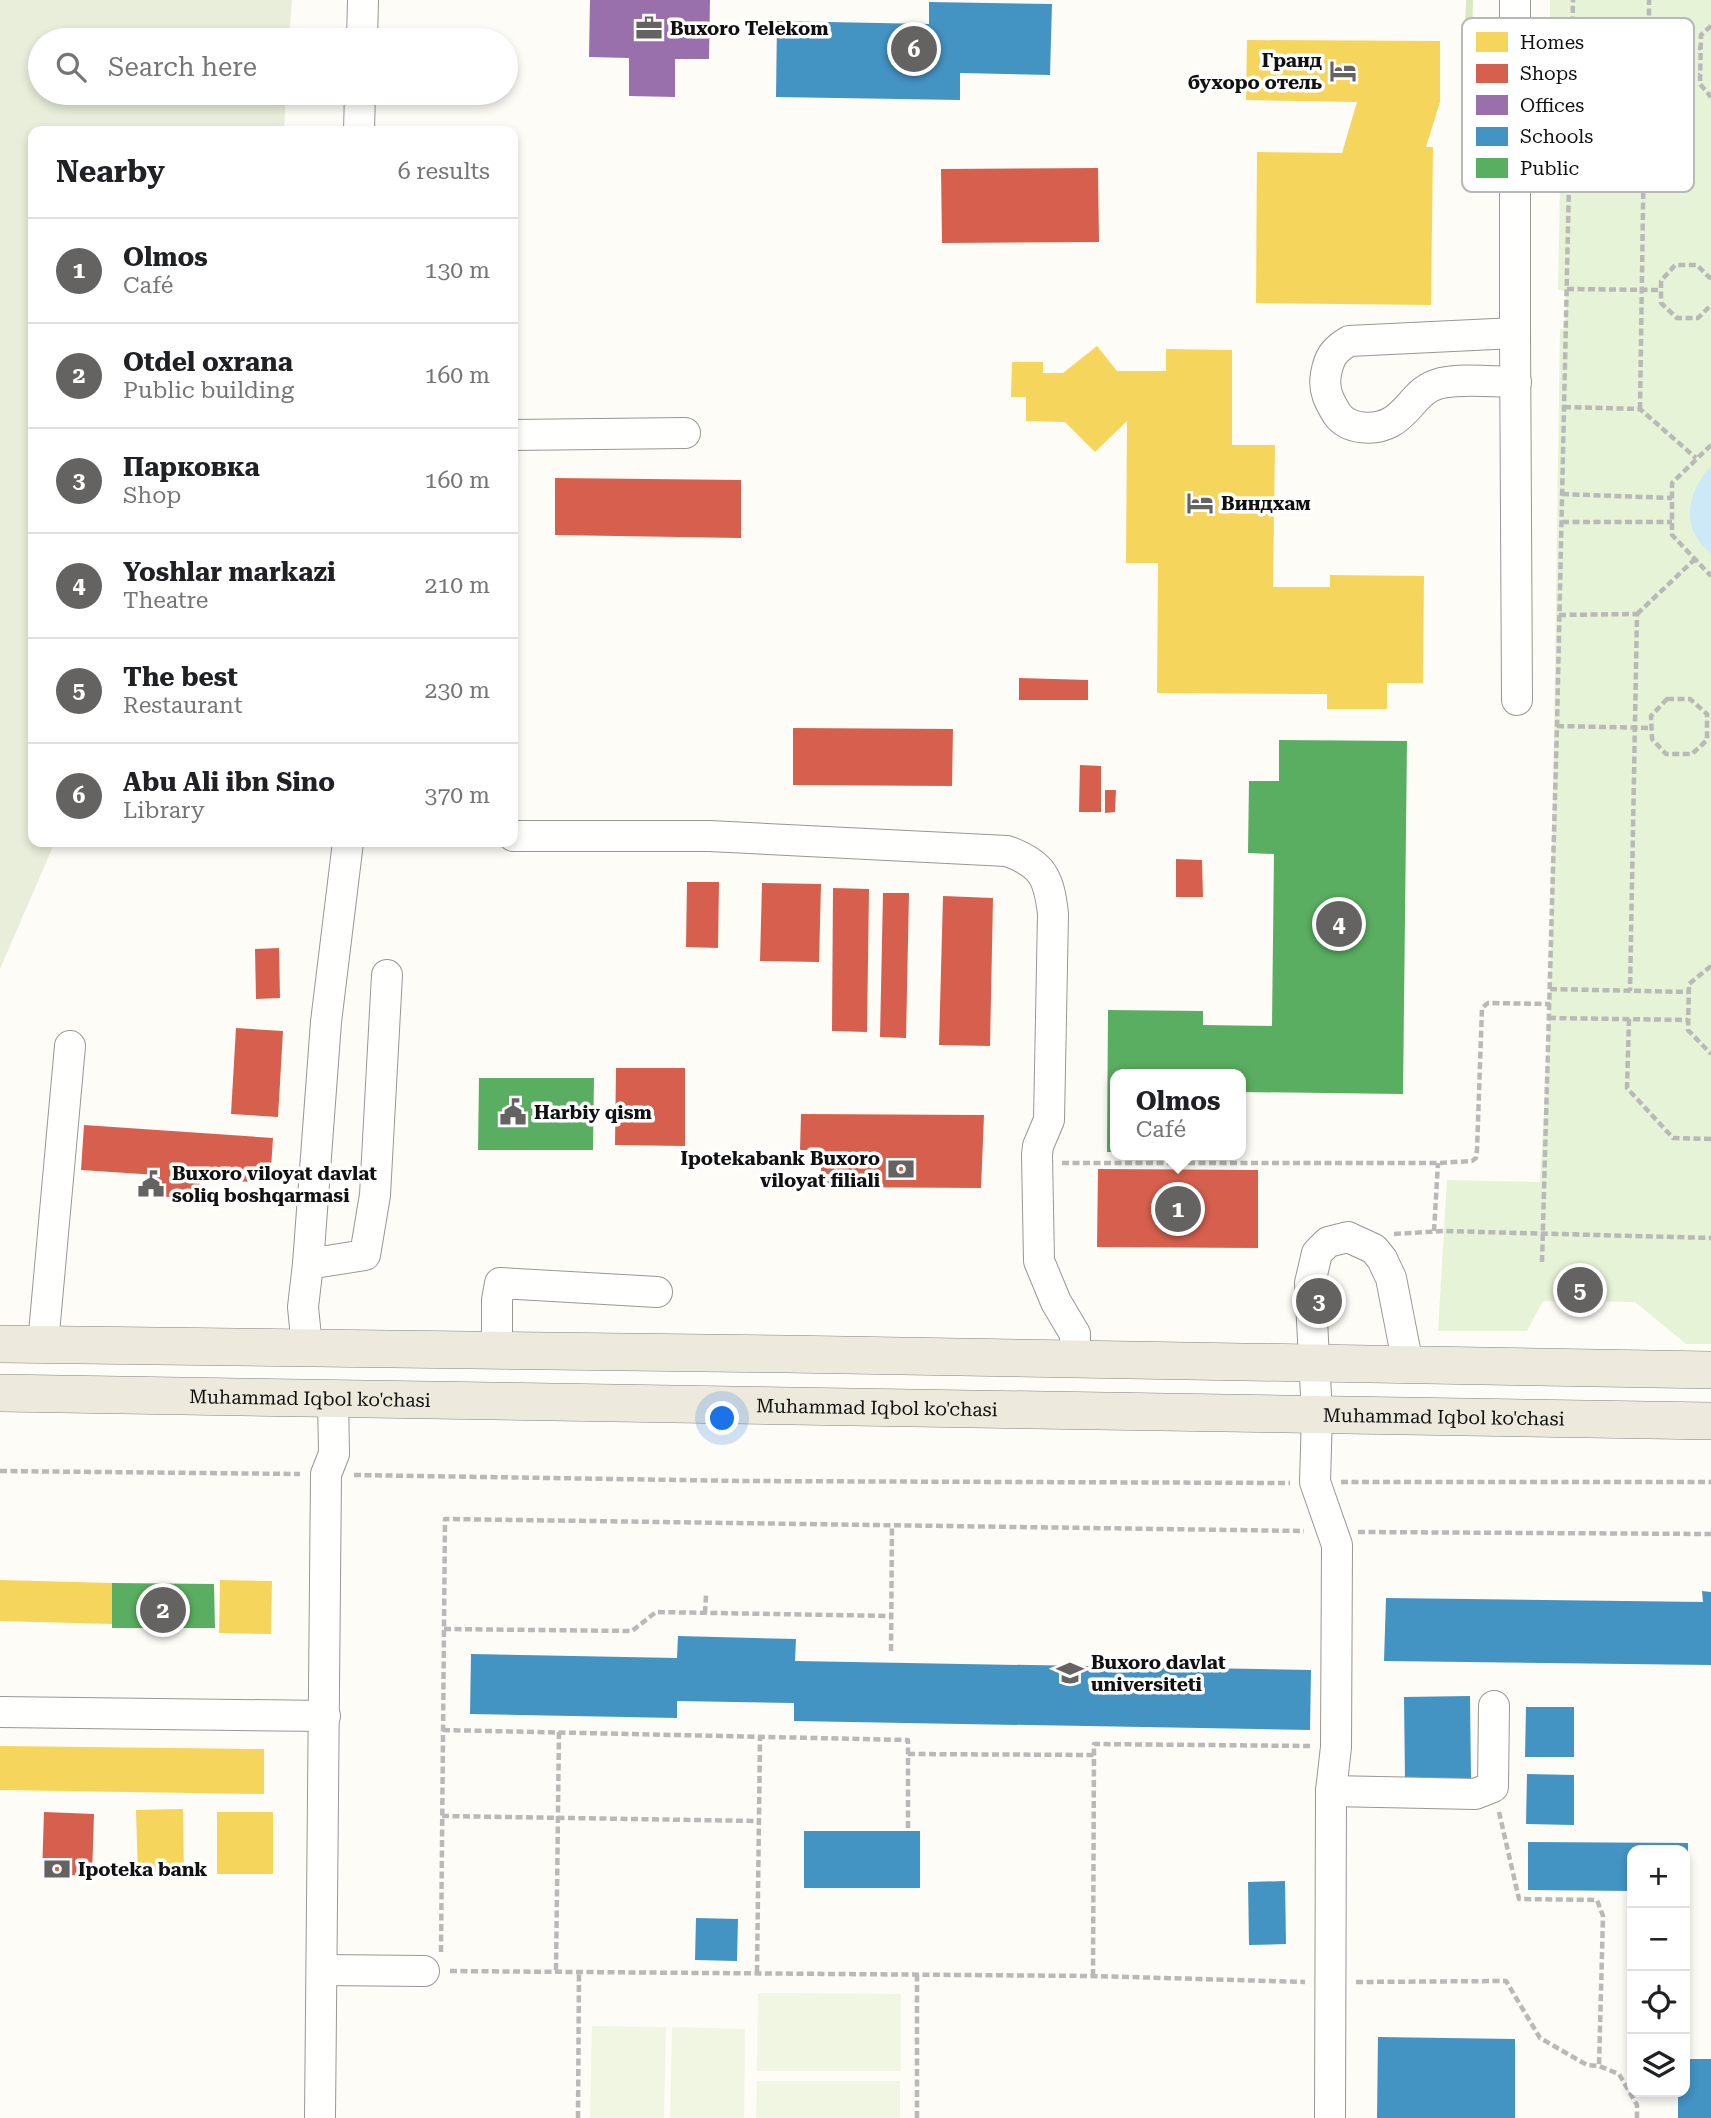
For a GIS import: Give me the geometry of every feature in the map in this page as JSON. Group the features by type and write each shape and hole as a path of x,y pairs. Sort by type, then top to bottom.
{"main road":[{"path":"0,1344 1711,1370"},
{"name":"Muhammad Iqbol ko'chasi","path":"0,1393 333,1396 1711,1420"}],"street":[{"path":"362,28 363,0"},
{"path":"1515,0 1515,18"},
{"path":"359,126 360,105"},
{"path":"1515,192 1517,700"},
{"path":"1515,333 1349,341 1335,349 1328,362 1324,383 1329,402 1342,420 1356,427 1371,427 1390,423 1424,390 1441,383 1516,382"},
{"path":"518,435 685,433"},
{"path":"518,836 709,836 1007,851 1028,858 1039,868 1048,884 1053,914 1049,1120 1038,1146 1037,1163 1039,1261 1056,1302 1075,1334 1075,1359"},
{"path":"307,1347 303,1307 326,1022 347,847"},
{"path":"308,1264 365,1255 375,1195 387,975"},
{"path":"43,1344 70,1046"},
{"path":"1330,2118 1331,1791 1336,1746 1337,1545 1315,1482 1317,1414 1310,1283 1318,1253 1328,1242 1348,1237 1374,1249 1382,1259 1391,1278 1408,1365"},
{"path":"497,1350 499,1283 657,1292"},
{"path":"320,2118 327,1474 334,1454 333,1396"},
{"path":"1331,1791 1475,1794 1493,1787 1494,1706"},
{"path":"0,1712 325,1716"},
{"path":"322,1970 432,1971"}],"path":[{"path":"1573,0 1573,18"},
{"path":"1649,0 1649,18"},
{"path":"1711,26 1701,35 1700,75 1700,84 1711,97"},
{"path":"1694,48 1701,48"},
{"path":"1694,75 1700,75"},
{"path":"1542,1262 1569,192"},
{"path":"1640,410 1644,192"},
{"path":"1711,279 1697,265 1675,265 1661,281 1661,303 1677,318 1698,318 1711,305"},
{"path":"1567,289 1661,290"},
{"path":"1564,407 1640,410 1696,458"},
{"path":"1711,445 1672,483 1672,535 1711,576"},
{"path":"1562,494 1672,498"},
{"path":"1562,522 1672,522"},
{"path":"1559,615 1637,614 1694,560"},
{"path":"1630,991 1637,614"},
{"path":"1667,699 1690,699 1707,713 1709,730 1707,740 1692,754 1667,754 1652,739 1651,716 1667,699"},
{"path":"1557,726 1652,728"},
{"path":"1711,966 1689,984 1688,1020 1688,1030 1711,1054"},
{"path":"1550,989 1689,992"},
{"path":"1037,1163 1472,1161 1476,1158 1482,1008 1488,1003 1550,1004"},
{"path":"1549,1018 1688,1020"},
{"path":"1629,1019 1627,1088 1672,1138 1711,1139"},
{"path":"1434,1231 1438,1163"},
{"path":"1348,1237 1434,1231 1711,1238"},
{"path":"0,1471 744,1481 1711,1482"},
{"path":"1637,2118 1637,2105 1619,2074 1599,2066 1587,2065 1540,2038 1506,1981 1332,1982 1093,1976 432,1971 442,1816 445,1519 1332,1532 1711,1534"},
{"path":"891,1651 892,1525"},
{"path":"705,1613 706,1595"},
{"path":"444,1629 632,1631 656,1612 891,1616"},
{"path":"443,1730 908,1740 908,1831"},
{"path":"556,1970 559,1732"},
{"path":"757,1972 760,1737"},
{"path":"1093,1976 1094,1744 1336,1746"},
{"path":"908,1754 1094,1755"},
{"path":"1493,1787 1519,1899 1598,1900 1603,1916 1599,2066"},
{"path":"442,1816 758,1821"},
{"path":"578,2118 579,1971"},
{"path":"917,1974 917,2118"}],"green space":[{"path":"0,0 292,0 290,28 28,28 28,105 285,105 284,126 28,126 28,847 53,847 0,969"},
{"path":"1466,0 1473,0 1473,18 1465,18"},
{"path":"1550,0 1711,0 1711,1344 1686,1344 1635,1302 1543,1301 1527,1331 1438,1331 1447,1180 1540,1182 1550,1004 1560,329 1565,329 1566,291 1558,290 1560,192 1694,192 1694,18 1550,18"},
{"path":"758,1993 901,1994 901,2071 757,2071"},
{"path":"592,2026 666,2027 664,2118 590,2118"},
{"path":"672,2027 745,2029 744,2118 670,2118"},
{"path":"757,2081 900,2081 900,2118 756,2118"}],"water":[{"path":"1711,466 1711,553 1694,533 1690,510 1696,487"}],"building: Homes":[{"path":"1247,40 1440,41 1440,102 1426,147 1433,147 1431,305 1256,303 1257,152 1342,153 1357,102 1246,100"},
{"path":"1097,346 1117,371 1166,371 1166,349 1232,350 1232,445 1275,445 1273,587 1330,587 1330,575 1424,576 1423,683 1387,683 1387,709 1327,709 1327,694 1157,693 1158,563 1126,563 1127,421 1095,452 1065,422 1026,421 1026,397 1011,397 1012,362 1043,362 1043,373 1063,373"},
{"path":"0,1580 112,1583 112,1624 0,1621"},
{"path":"220,1580 272,1581 271,1634 219,1633"},
{"path":"0,1746 264,1749 264,1794 0,1790"},
{"path":"183,1809 184,1875 138,1876 136,1810"},
{"path":"217,1812 273,1812 273,1874 217,1874"}],"building: Shops":[{"path":"1098,168 1099,242 942,243 941,169"},
{"path":"555,478 741,480 741,538 555,535"},
{"path":"1019,678 1088,680 1088,700 1019,700"},
{"path":"793,728 953,729 952,786 793,785"},
{"path":"1080,765 1101,766 1101,812 1079,812"},
{"path":"1105,790 1116,790 1115,812 1105,813"},
{"path":"1176,859 1202,860 1203,897 1176,897"},
{"path":"687,882 719,882 718,948 686,947"},
{"path":"762,883 821,884 819,962 760,961"},
{"path":"833,888 869,889 867,1032 832,1031"},
{"path":"883,893 909,893 906,1038 880,1037"},
{"path":"943,896 993,898 990,1046 939,1045"},
{"path":"279,948 280,998 256,999 255,949"},
{"path":"236,1028 283,1031 278,1117 231,1114"},
{"path":"616,1068 685,1068 685,1146 615,1145"},
{"path":"801,1114 984,1115 981,1188 821,1187 821,1150 800,1150"},
{"path":"84,1125 273,1138 270,1183 200,1179 198,1199 155,1196 157,1175 81,1170"},
{"path":"1098,1169 1258,1170 1258,1248 1097,1247"},
{"path":"44,1812 94,1814 92,1876 42,1874"}],"building: Offices":[{"name":"Buxoro Telekom","path":"590,0 710,0 709,59 675,59 675,97 629,96 629,58 589,57"}],"building: Schools":[{"path":"929,2 1052,4 1050,75 960,73 960,100 776,97 777,21 929,24"},
{"path":"1702,1591 1711,1592 1711,1665 1384,1661 1386,1598 1703,1602"},
{"path":"678,1636 796,1639 795,1661 1311,1670 1310,1730 794,1721 794,1703 677,1701 677,1718 470,1714 471,1654 677,1658"},
{"path":"1470,1696 1471,1779 1405,1780 1404,1697"},
{"path":"1526,1707 1574,1707 1574,1757 1525,1757"},
{"path":"1527,1774 1574,1775 1574,1825 1526,1824"},
{"path":"804,1831 920,1831 920,1888 804,1888"},
{"path":"1528,1842 1688,1843 1627,1845 1627,1891 1528,1890"},
{"path":"1285,1881 1286,1944 1249,1945 1248,1882"},
{"path":"696,1918 738,1919 737,1961 695,1960"},
{"path":"1378,2037 1515,2039 1515,2118 1377,2118"},
{"path":"1690,2059 1711,2059 1711,2118 1678,2118 1678,2097 1690,2097"}],"building: Public":[{"path":"1279,740 1407,741 1403,1094 1246,1092 1246,1069 1110,1069 1110,1152 1107,1152 1108,1010 1203,1011 1203,1025 1272,1026 1274,854 1248,853 1249,781 1279,781"},
{"path":"479,1078 594,1078 593,1150 478,1150"},
{"path":"112,1583 214,1584 215,1628 112,1628"}],"place":[{"name":"Buxoro Telekom","path":"649,28"},
{"name":"Abu Ali ibn Sino","path":"914,49"},
{"name":"Гранд бухоро отель","path":"1343,71"},
{"name":"Виндхам","path":"1200,503"},
{"name":"Yoshlar markazi","path":"1339,924"},
{"name":"Harbiy qism","path":"513,1112"},
{"name":"Ipotekabank Buxoro viloyat filiali","path":"901,1169"},
{"name":"Buxoro viloyat davlat soliq boshqarmasi","path":"151,1184"},
{"name":"Olmos","path":"1178,1209"},
{"name":"The best","path":"1580,1290"},
{"name":"Парковка","path":"1319,1301"},
{"name":"Otdel oxrana","path":"163,1610"},
{"name":"Buxoro davlat universiteti","path":"1070,1673"},
{"name":"Ipoteka bank","path":"57,1869"}]}
